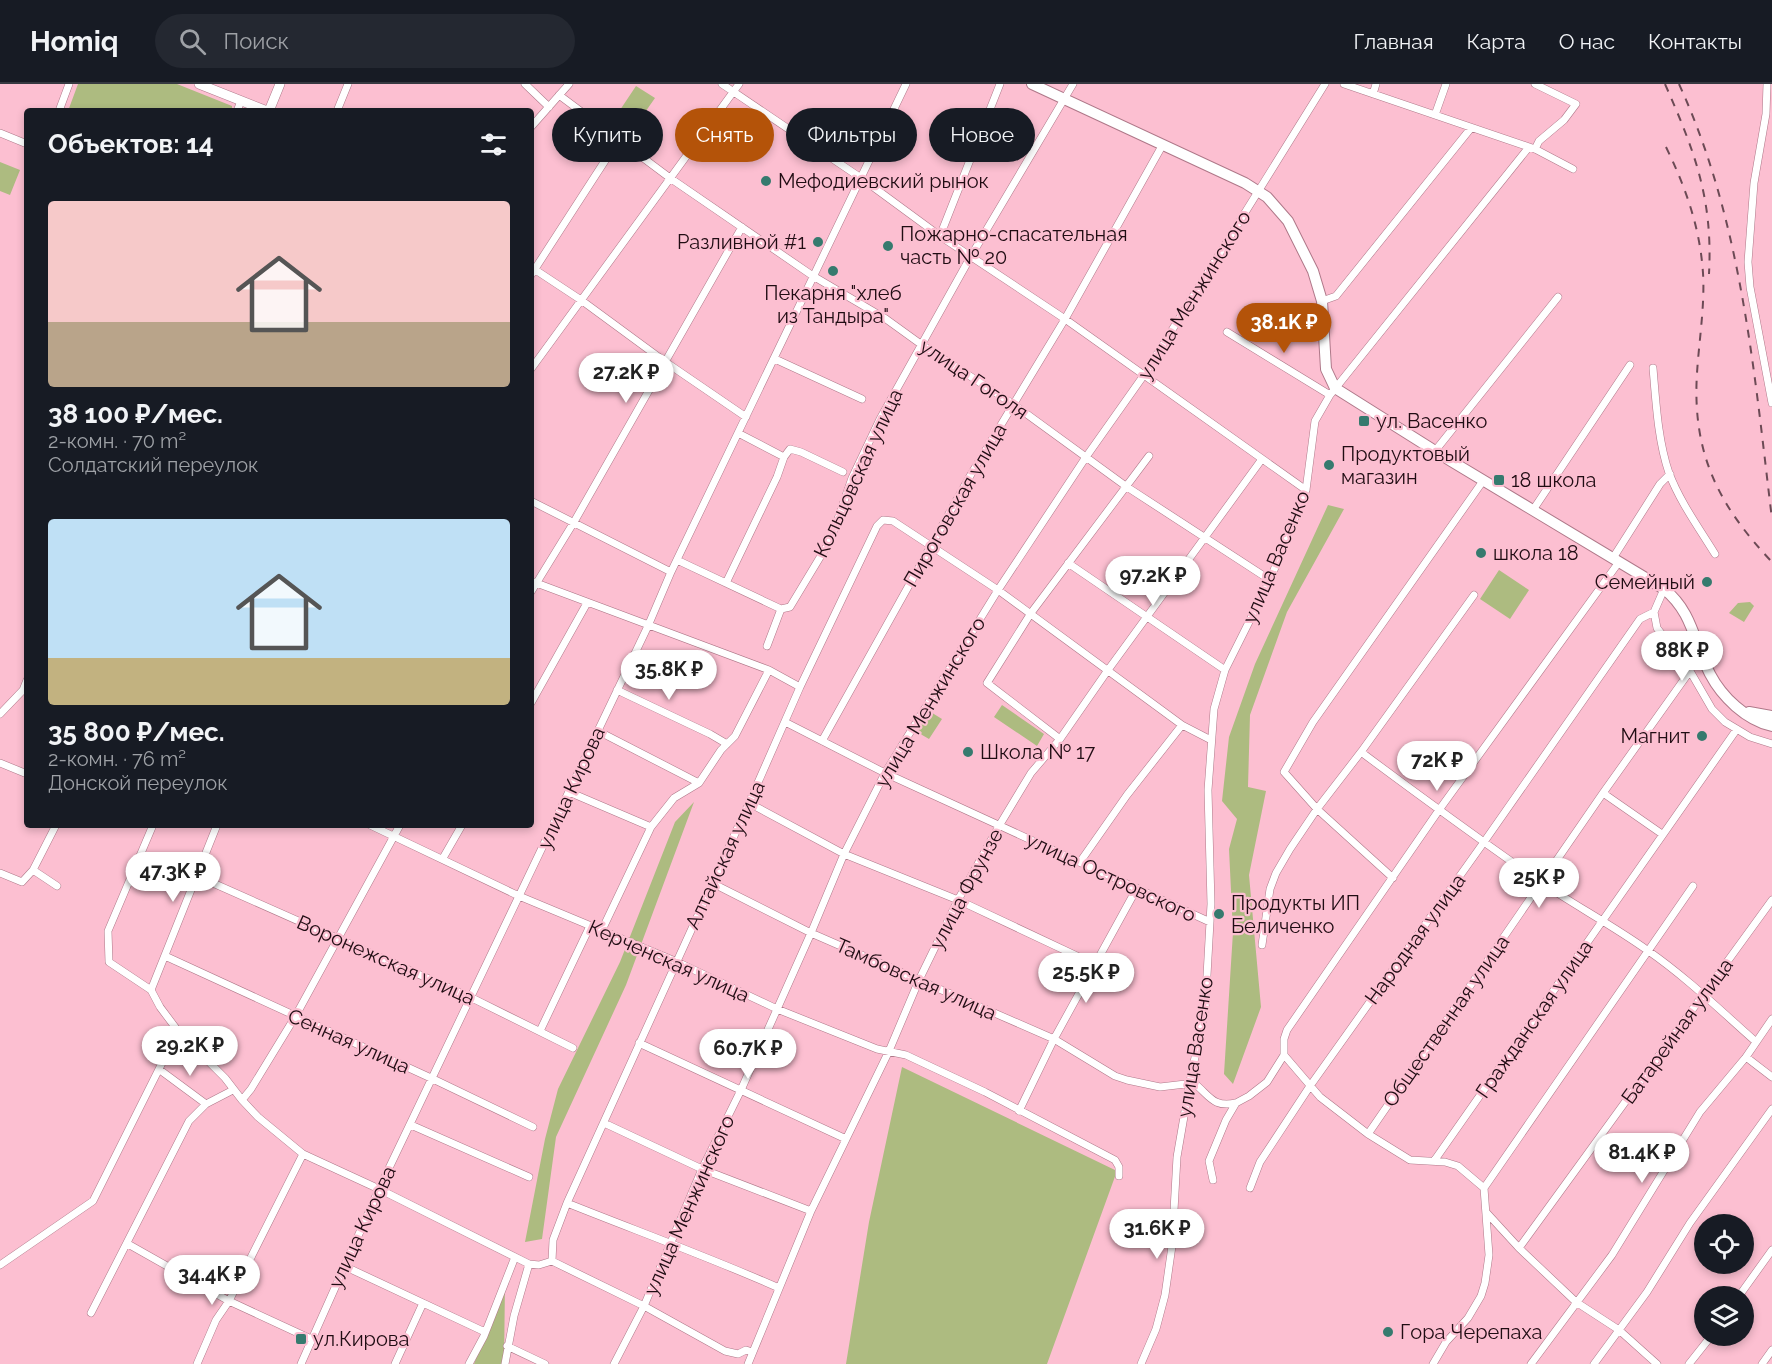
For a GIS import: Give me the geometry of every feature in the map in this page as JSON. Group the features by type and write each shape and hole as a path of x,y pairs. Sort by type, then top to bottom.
{"main road":[{"path":"1032,84 1245,183 1267,197 1288,221 1313,271 1322,301 1326,369 1332,391 1664,589 1675,598 1686,615 1709,673 1721,691 1741,711 1763,724 1772,726"},
{"path":"1741,711 1772,716"}],"street":[{"path":"60,108 69,84"},
{"path":"199,84 260,108"},
{"path":"269,108 280,84"},
{"path":"338,108 348,84"},
{"path":"525,84 549,107"},
{"path":"534,124 569,84"},
{"path":"722,84 861,178 940,236 1065,319 1306,490"},
{"path":"534,365 739,84"},
{"name":"улица Кирова","path":"301,1364 379,1189 434,1079 648,626 671,572 906,84"},
{"path":"940,236 1000,84"},
{"name":"Кольцовская улица","path":"768,643 781,609 790,607 831,539 852,478 875,429 971,256 1073,84"},
{"name":"улица Менжинского","path":"614,1364 644,1306 702,1169 741,1090 844,854 885,773 998,590 1086,457 1144,375 1324,84"},
{"path":"1344,84 1532,148 1573,168"},
{"path":"1373,94 1376,84"},
{"path":"1435,115 1446,84"},
{"name":"улица Васенко","path":"1141,1364 1156,1329 1166,1295 1172,1246 1177,1157 1205,1011 1210,922 1208,790 1214,709 1225,670 1270,580 1306,490 1315,421 1332,391 1532,148 1564,120 1576,104 1535,84"},
{"path":"1767,84 1766,114 1752,205 1748,262 1750,287 1772,403"},
{"name":"улица Гоголя","path":"559,95 576,108"},
{"path":"238,108 241,101"},
{"path":"1322,301 1336,296 1471,128"},
{"path":"0,133 24,143"},
{"name":"Пироговская улица","path":"822,741 930,546 1065,319 1162,146"},
{"path":"534,267 604,162"},
{"name":"улица Гоголя","path":"648,162 813,276 886,319 1013,404 1127,487 1270,580"},
{"path":"534,581 574,522 742,227"},
{"path":"534,271 581,300 746,417"},
{"path":"1434,451 1558,297"},
{"path":"1227,332 1332,391"},
{"path":"775,359 862,399"},
{"path":"1533,510 1630,365"},
{"path":"1653,369 1663,447 1670,474 1685,505 1715,554"},
{"path":"738,433 784,457"},
{"path":"726,583 777,477 784,457 790,449 843,472"},
{"path":"1060,739 987,683 1031,613 1149,456"},
{"name":"улица Фрунзе","path":"748,1364 811,1211 889,1051 919,980 958,900 999,826 1031,773 1060,739 1107,670 1262,459"},
{"path":"1190,1083 1194,1083 1207,1097 1220,1104 1236,1103 1267,1082 1284,1054 1284,1038 1287,1030 1616,560 1660,484 1670,474"},
{"path":"1394,878 1317,809 1284,772 1313,722 1483,481"},
{"path":"534,502 671,572"},
{"name":"Алтайская улица","path":"552,1261 553,1240 567,1203 800,687 877,526 883,520 893,521 930,546"},
{"path":"930,546 1031,613 1182,725 1211,740"},
{"path":"677,560 781,609"},
{"path":"1068,563 1225,670"},
{"path":"534,582 769,670 800,687"},
{"path":"1664,589 1654,612 1657,628 1690,671 1712,709 1725,722 1750,737 1772,744"},
{"path":"1262,945 1270,889 1276,873 1317,809 1361,753 1474,595"},
{"path":"534,699 587,603"},
{"name":"Народная улица","path":"1250,1188 1260,1162 1310,1086 1640,619 1654,612"},
{"path":"602,930 651,827 674,798 699,783 735,736 769,670"},
{"name":"Общественная улица","path":"1368,1134 1690,671"},
{"path":"0,714 24,688"},
{"path":"617,690 727,744"},
{"path":"1741,711 1772,710"},
{"name":"улица Островского","path":"785,722 885,773 1210,922"},
{"path":"1080,862 1127,795 1182,725"},
{"name":"Гражданская улица","path":"1434,1161 1737,729"},
{"path":"598,730 699,783"},
{"path":"1361,753 1542,883 1604,920 1649,951 1704,995 1755,1041"},
{"path":"0,762 24,773"},
{"path":"569,792 651,827"},
{"path":"1603,793 1662,834"},
{"path":"749,803 844,854 958,900 1094,964"},
{"path":"0,873 22,882 33,870 54,828"},
{"path":"152,828 108,931 109,962 151,990 160,1007 178,1031 225,1078 258,1117 303,1154 379,1189 514,1257 529,1264 552,1261 644,1306 725,1351 738,1354 746,1350 753,1352"},
{"path":"151,990 216,828"},
{"name":"Керченская улица","path":"376,828 519,896 675,961 777,1009 877,1049 906,1055 985,1092 1114,1160 1119,1167 1119,1176"},
{"path":"242,1100 295,1017 398,828"},
{"path":"443,858 460,828"},
{"path":"33,870 57,886"},
{"name":"Воронежская улица","path":"197,876 471,998 573,1048"},
{"name":"Тамбовская улица","path":"712,883 811,933 1054,1039 1114,1076 1160,1086 1179,1086 1190,1083"},
{"path":"1433,1364 1446,1341 1467,1318 1481,1296 1485,1283 1489,1255 1484,1188 1693,885"},
{"path":"1019,1111 1054,1039 1137,888"},
{"name":"Батарейная улица","path":"1519,1248 1772,900"},
{"path":"540,1031 590,926"},
{"name":"Сенная улица","path":"165,956 434,1079 533,1127"},
{"path":"1531,1364 1612,1255 1700,1112 1746,1057 1772,1019"},
{"path":"0,1265 93,1201 178,1031"},
{"path":"639,1043 846,1139"},
{"path":"1284,1054 1320,1097 1368,1134 1410,1160 1434,1161 1458,1167 1484,1188"},
{"path":"1746,1057 1772,1077"},
{"path":"160,1070 206,1104"},
{"path":"91,1313 189,1121 206,1104 233,1090"},
{"path":"1213,1180 1209,1161 1226,1120 1236,1103"},
{"path":"1594,1364 1647,1293 1690,1224 1772,1109"},
{"path":"604,1123 702,1169 811,1211"},
{"path":"411,1125 530,1177"},
{"path":"197,1364 216,1320 230,1301 303,1154"},
{"path":"567,1203 702,1255 779,1288"},
{"path":"1486,1212 1519,1248 1576,1302 1619,1330 1657,1364"},
{"path":"128,1244 230,1301 311,1339"},
{"path":"1746,1286 1772,1250"},
{"path":"469,1364 485,1332 514,1257"},
{"path":"505,1364 507,1346 529,1264"},
{"path":"344,1266 485,1332"},
{"path":"396,1364 423,1303"},
{"path":"507,1346 545,1364"},
{"path":"1689,1364 1703,1346"},
{"path":"1762,1364 1772,1350"}],"green space":[{"path":"78,84 177,84 232,106 232,108 69,108"},
{"path":"636,86 655,98 648,108 621,108"},
{"path":"0,162 20,170 10,195 0,191"},
{"path":"1328,505 1344,509 1287,612 1250,715 1248,787 1266,791 1249,875 1261,1007 1233,1084 1224,1074 1233,932 1229,849 1237,819 1222,801 1229,737 1255,664"},
{"path":"1499,570 1529,590 1510,619 1480,599"},
{"path":"1750,602 1754,606 1744,622 1729,613 1738,603"},
{"path":"1002,705 1044,734 1037,746 994,717"},
{"path":"929,711 942,719 929,739 917,732"},
{"path":"694,802 626,985 556,1137 542,1239 525,1242 545,1139 558,1089 620,962 675,822"},
{"path":"902,1067 1117,1171 1047,1364 846,1364 869,1222"},
{"path":"505,1282 504,1364 474,1364"}],"railway":[{"path":"1665,84 1700,176 1708,222 1709,274"},
{"path":"1679,84 1718,189 1731,243 1751,353 1772,519"},
{"path":"1666,147 1691,208 1701,256 1703,298 1697,402 1704,453 1723,498 1753,541 1772,562"}],"place":[{"name":"Мефодиевский рынок","path":"766,181"},
{"name":"Разливной #1","path":"818,242"},
{"name":"Пожарно-спасательная часть № 20","path":"888,246"},
{"name":"Пекарня \"хлеб из Тандыра\"","path":"833,271"},
{"name":"ул. Васенко","path":"1364,421"},
{"name":"Продуктовый магазин","path":"1329,465"},
{"name":"18 школа","path":"1499,480"},
{"name":"школа 18","path":"1481,553"},
{"name":"Семейный","path":"1707,582"},
{"name":"Магнит","path":"1702,736"},
{"name":"Школа № 17","path":"968,752"},
{"name":"Продукты ИП Беличенко","path":"1219,914"},
{"name":"Гора Черепаха","path":"1388,1332"},
{"name":"ул.Кирова","path":"301,1339"}]}
